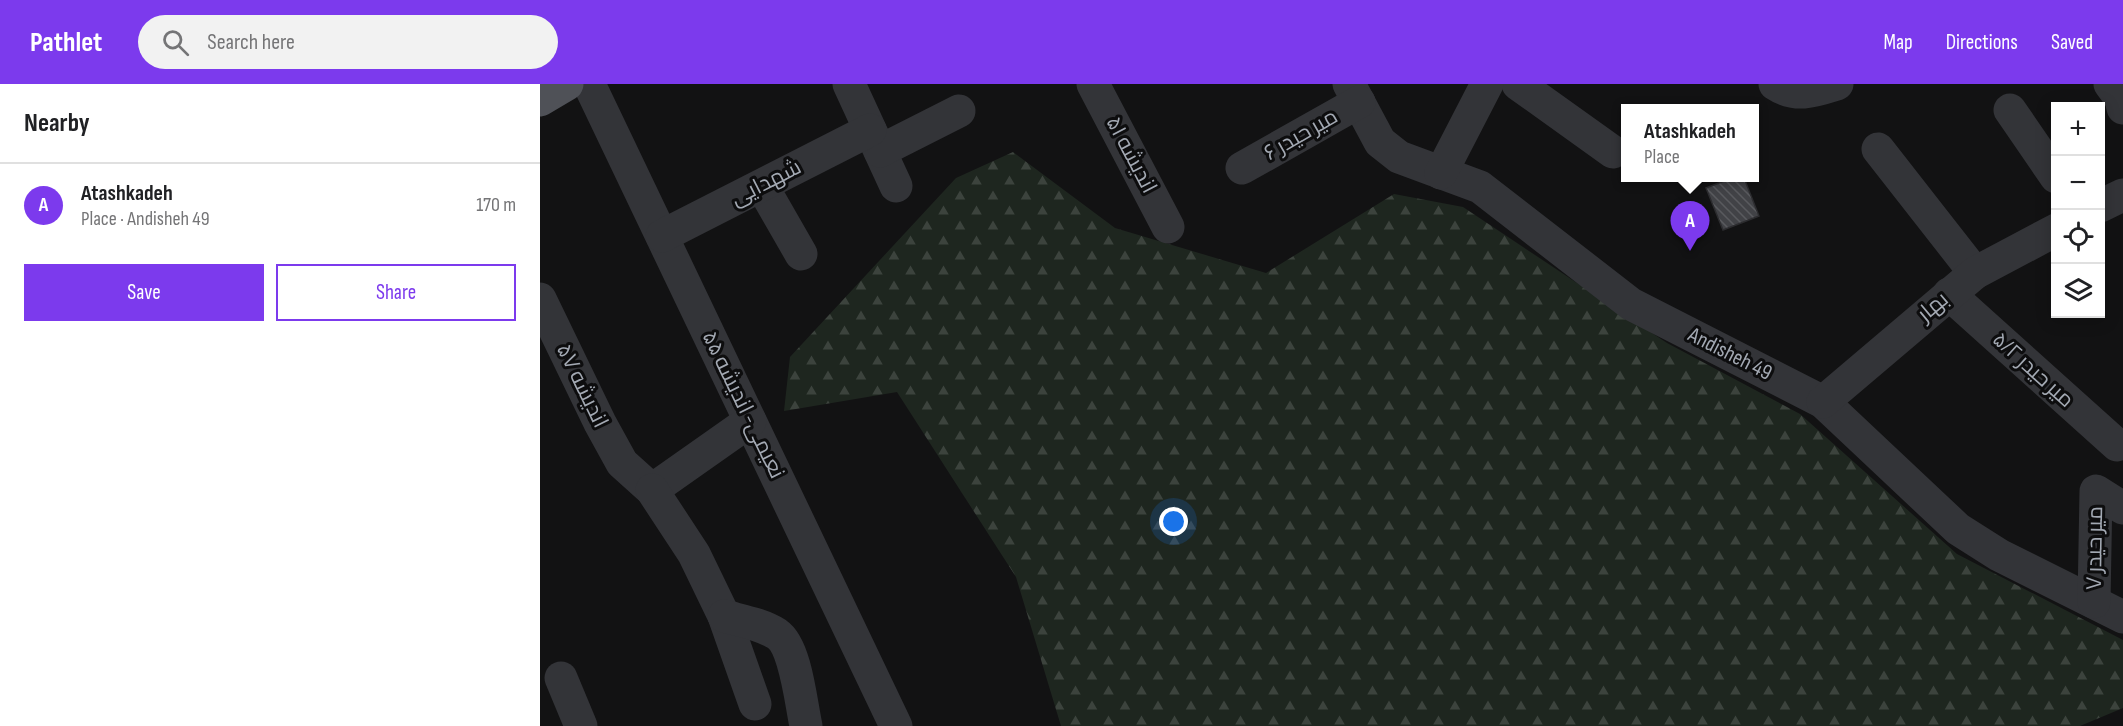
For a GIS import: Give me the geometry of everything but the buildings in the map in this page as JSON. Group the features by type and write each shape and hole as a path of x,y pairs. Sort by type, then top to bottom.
{"main road":[{"path":"540,100 567,84"}],"street":[{"name":"نعیمی- اندیشه ۵۵","path":"589,84 896,726"},
{"path":"849,84 896,186"},
{"name":"اندیشه ۵۱","path":"1093,84 1168,227"},
{"path":"1440,173 1487,84"},
{"path":"1518,84 1613,152"},
{"path":"1775,84 1788,92 1804,94 1837,84"},
{"path":"2110,84 2121,99 2123,108"},
{"name":"Andisheh 49","path":"1354,93 1380,142 1399,157 1480,187 1632,304 1823,402 1958,529 1999,555 2123,618"},
{"name":"میر حیدر ۶","path":"1242,168 1354,93"},
{"path":"2010,110 2051,171"},
{"name":"شهدایی","path":"662,236 762,186 875,140 958,111"},
{"path":"1878,149 1975,273"},
{"path":"762,186 801,254"},
{"path":"2105,204 2123,195"},
{"name":"بهار","path":"1823,402 1975,273 2051,232"},
{"name":"میر حیدر ۵/۲","path":"1949,294 2117,445"},
{"name":"اندیشه ۵۷","path":"540,298 600,423 622,463 641,480 694,554 724,616 755,704"},
{"path":"641,480 750,421"},
{"name":"میر حیدر ۷","path":"2094,602 2096,491 2123,508"},
{"path":"724,616 764,628 779,636 788,647 806,726"},
{"path":"561,678 581,726"}],"green space":[{"path":"1013,152 1115,228 1266,273 1394,194 1463,207 1667,343 1800,414 1957,554 2123,640 2123,708 2080,726 1061,726 1016,577 897,392 784,411 790,357 956,178"}],"place":[{"name":"Atashkadeh","path":"1690,251"}]}
